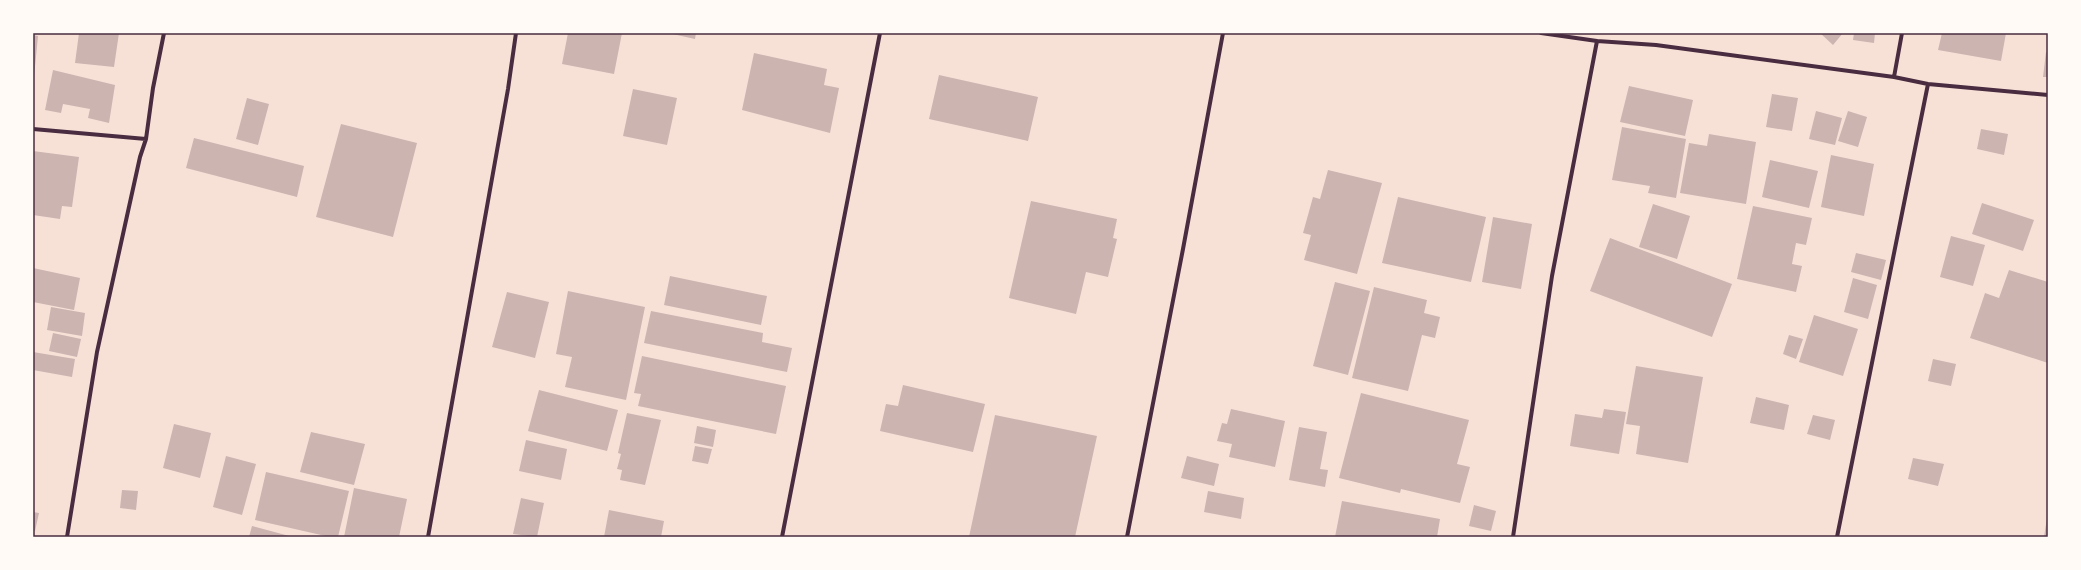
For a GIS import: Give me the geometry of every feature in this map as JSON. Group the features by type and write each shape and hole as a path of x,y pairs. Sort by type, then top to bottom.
{"street":[{"path":"67,537 97,352 140,157 146,139 152,88 164,33"},
{"path":"428,537 508,89 516,33"},
{"path":"782,537 880,33"},
{"path":"1127,537 1223,33"},
{"path":"1541,33 1597,41 1656,45 1894,77 1928,84 2048,95"},
{"path":"1894,77 1902,33"},
{"path":"1513,537 1552,276 1597,41"},
{"path":"1837,537 1928,84"},
{"path":"33,129 146,139"}],"building":[{"path":"79,33 119,33 114,67 75,63"},
{"path":"568,33 622,33 614,74 562,64"},
{"path":"668,33 696,33 695,39"},
{"path":"1820,33 1843,33 1833,45"},
{"path":"1854,33 1875,33 1874,43 1853,40"},
{"path":"1942,33 2006,33 2001,61 1938,50"},
{"path":"33,35 38,36 34,77 33,77"},
{"path":"2046,52 2048,53 2048,77 2043,77"},
{"path":"754,53 827,69 824,85 839,88 830,133 742,110"},
{"path":"53,70 115,85 109,123 88,118 90,109 63,104 61,113 45,110"},
{"path":"939,75 1038,97 1028,141 929,119"},
{"path":"1629,86 1693,100 1685,136 1620,122"},
{"path":"633,89 677,98 667,145 623,136"},
{"path":"1772,94 1798,98 1792,131 1766,127"},
{"path":"247,98 269,104 258,145 236,139"},
{"path":"1816,111 1842,118 1835,145 1809,139"},
{"path":"1848,111 1867,117 1858,147 1838,141"},
{"path":"341,124 417,143 393,237 316,217"},
{"path":"1622,127 1686,139 1676,198 1648,193 1650,186 1612,180"},
{"path":"1981,129 2008,134 2004,155 1977,149"},
{"path":"1709,134 1756,142 1746,204 1680,193 1689,143 1707,146"},
{"path":"194,138 304,166 297,197 186,168"},
{"path":"33,151 79,157 72,207 62,206 60,219 33,215"},
{"path":"1831,155 1874,164 1864,216 1821,207"},
{"path":"1770,160 1818,171 1809,208 1762,197"},
{"path":"1328,170 1382,183 1357,274 1304,260 1311,235 1303,233 1313,197 1320,199"},
{"path":"1398,197 1486,217 1471,282 1382,263"},
{"path":"1031,201 1117,219 1113,238 1117,239 1108,277 1086,272 1076,314 1009,298"},
{"path":"1982,203 2034,220 2023,251 1972,234"},
{"path":"1653,204 1690,216 1677,259 1639,247"},
{"path":"1753,206 1812,218 1806,245 1796,243 1792,264 1802,266 1796,292 1737,279"},
{"path":"1493,217 1532,224 1521,289 1482,282"},
{"path":"1951,236 1985,245 1973,286 1940,277"},
{"path":"1610,238 1732,284 1712,337 1590,291"},
{"path":"1856,253 1886,260 1881,280 1851,272"},
{"path":"33,268 80,278 74,310 33,302"},
{"path":"2009,270 2048,282 2048,363 1970,338 1985,293 1999,298"},
{"path":"670,276 767,296 761,325 664,305"},
{"path":"1853,278 1877,285 1868,319 1844,312"},
{"path":"1335,282 1370,291 1348,375 1313,366"},
{"path":"1374,287 1427,300 1424,313 1440,317 1435,338 1422,335 1408,391 1352,378"},
{"path":"568,291 645,307 626,400 565,387 572,357 556,354"},
{"path":"507,292 549,302 535,358 492,347"},
{"path":"51,307 85,313 82,336 47,330"},
{"path":"651,311 763,333 762,342 792,348 787,372 644,343"},
{"path":"1814,315 1858,329 1843,376 1799,362"},
{"path":"53,333 81,339 77,357 49,351"},
{"path":"1789,335 1803,339 1796,359 1783,354"},
{"path":"33,352 75,359 72,377 33,370"},
{"path":"642,356 786,386 776,434 638,406 641,394 634,393"},
{"path":"1933,359 1956,364 1951,386 1928,381"},
{"path":"1636,366 1703,377 1688,463 1636,454 1640,426 1626,424"},
{"path":"903,385 985,404 973,452 880,431 886,404 898,406"},
{"path":"539,390 618,410 607,451 528,431"},
{"path":"1361,393 1469,420 1457,464 1470,467 1460,503 1401,489 1400,493 1339,478"},
{"path":"1756,397 1789,405 1784,430 1750,423"},
{"path":"1231,409 1285,421 1275,467 1229,457 1232,444 1217,441 1222,423 1227,424"},
{"path":"1604,409 1626,412 1619,454 1570,446 1575,414 1602,418"},
{"path":"627,413 661,420 645,485 620,480 622,470 617,469 621,454 618,453"},
{"path":"995,415 1097,436 1075,537 969,537"},
{"path":"1813,415 1835,420 1830,440 1807,434"},
{"path":"174,424 211,433 200,478 163,468"},
{"path":"697,426 716,430 713,447 694,443"},
{"path":"1299,427 1327,432 1320,469 1328,470 1325,487 1289,480"},
{"path":"311,432 365,444 354,485 300,472"},
{"path":"526,440 567,449 561,480 519,471"},
{"path":"695,446 712,449 708,464 692,461"},
{"path":"226,456 256,464 242,515 213,507"},
{"path":"1187,456 1219,464 1214,486 1181,478"},
{"path":"1913,458 1944,464 1938,486 1908,479"},
{"path":"266,472 349,491 338,537 330,537 255,520"},
{"path":"354,488 407,499 399,537 344,537"},
{"path":"122,490 138,491 136,510 120,508"},
{"path":"1208,491 1244,498 1241,519 1204,512"},
{"path":"521,498 544,503 537,537 513,534"},
{"path":"1342,501 1440,519 1437,537 1335,537"},
{"path":"1474,505 1496,511 1491,531 1469,526"},
{"path":"609,510 664,521 661,537 604,537"},
{"path":"33,512 39,513 35,531 33,531"},
{"path":"2047,518 2048,537 2044,537"},
{"path":"252,526 293,537 249,537"}]}
